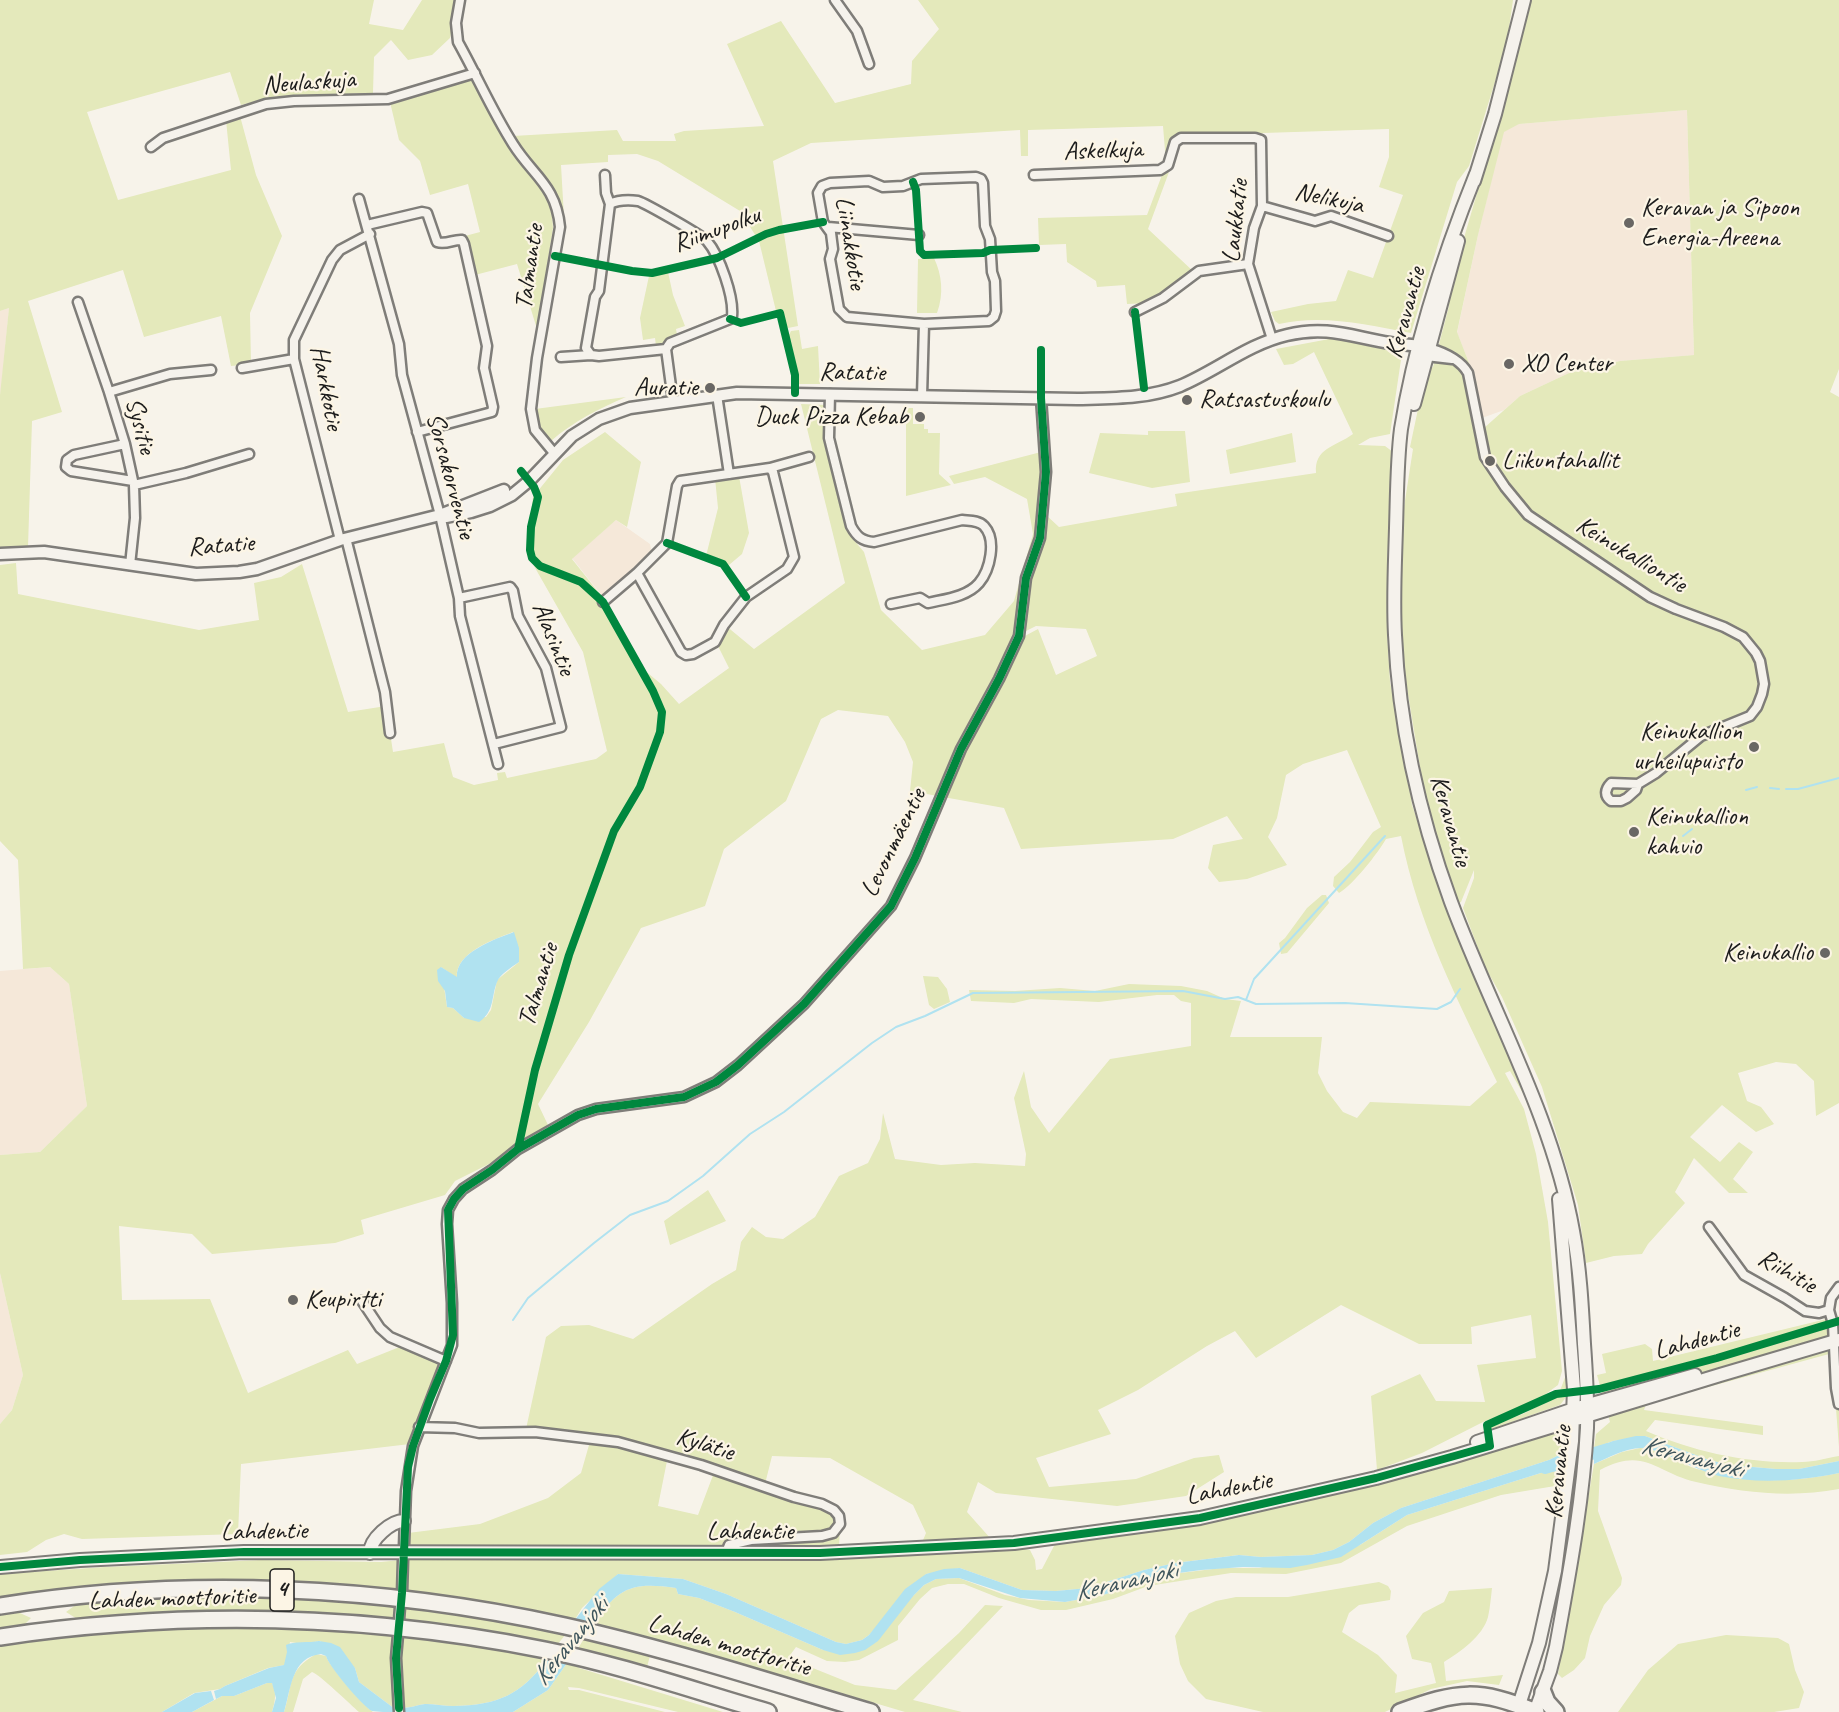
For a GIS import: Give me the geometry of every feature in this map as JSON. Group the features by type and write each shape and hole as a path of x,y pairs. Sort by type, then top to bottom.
{"highway":[{"name":"Lahden moottoritie","path":"0,1605 124,1592 218,1590 307,1591 483,1610 597,1634 871,1712"},
{"name":"Lahden moottoritie","path":"0,1637 126,1622 218,1618 306,1619 479,1638 547,1650 768,1712"},
{"path":"1543,1692 1547,1702 1556,1712"},
{"path":"1400,1712 1440,1698 1469,1694 1491,1696 1536,1712"}],"main road":[{"name":"Keravantie","path":"1524,0 1495,114 1438,279 1399,469 1395,556 1395,639 1406,735 1417,792 1442,877 1546,1132 1563,1187 1575,1247 1581,1300 1588,1411 1587,1436 1584,1470 1556,1647 1536,1712"},
{"name":"Keravantie","path":"1519,1705 1547,1614 1556,1571 1572,1441 1568,1299 1556,1165"},
{"name":"Lahdentie","path":"0,1567 244,1552 820,1553 1036,1541 1200,1518 1344,1486 1419,1465 1573,1415 1836,1341"},
{"path":"370,1553 371,1543 377,1537 397,1522 404,1521"}],"street":[{"name":"Talmantie","path":"460,0 457,10 458,42 514,146 540,176 553,197 558,213 560,227 537,358 531,408 535,430 554,453"},
{"path":"835,0 857,31 869,64"},
{"name":"Neulaskuja","path":"151,147 163,138 266,104 388,99 475,73"},
{"name":"Askelkuja","path":"1034,175 1160,170 1168,165 1175,142 1180,138 1255,138 1261,140"},
{"name":"Laukkatie","path":"1261,140 1262,206 1254,228 1248,264 1272,339"},
{"path":"591,355 586,348 595,297 599,291 602,274 610,204 606,193 605,175"},
{"name":"Liinakkotie","path":"976,177 981,179 985,226 990,239 992,272 995,282 996,311 994,317 989,321 924,324 847,317 840,309 830,259 833,249 828,227 823,222 819,193 822,186 830,183 869,182 883,187 903,186 921,179 976,177"},
{"name":"Sorsakorventie","path":"359,199 399,344 402,375 440,515 459,598 460,616 471,665 476,673 498,764"},
{"path":"610,204 616,201 640,201 707,240 724,276 733,311 730,319 670,343 666,349 673,401"},
{"name":"Nelikuja","path":"1262,206 1315,221 1331,216 1388,236"},
{"name":"Harkkotie","path":"390,732 385,692 294,359 294,340 332,260 340,250 369,229 422,212 429,216 437,242 442,244 462,240 487,346 484,368 493,407 492,412 417,432"},
{"path":"828,227 919,235"},
{"path":"1135,312 1163,298 1199,271 1248,264"},
{"name":"Sysitie","path":"78,302 109,392 134,483 135,518 130,565"},
{"path":"922,396 924,324"},
{"name":"Ratatie","path":"0,554 44,552 196,574 257,569 343,539 440,515 453,516 471,512 498,502 512,495 529,481 572,436 599,419 630,408 717,394 1124,398 1161,392 1180,386 1272,339 1287,335 1320,331 1350,333 1392,343 1407,343 1423,351"},
{"path":"561,357 666,349"},
{"name":"Keinukalliontie","path":"1423,351 1453,359 1468,373 1485,457 1504,487 1528,515 1650,597 1743,637 1760,661 1764,684 1760,702 1751,714 1744,720 1701,736 1656,773 1638,784"},
{"path":"242,368 294,359"},
{"path":"109,392 170,374 211,370"},
{"path":"717,394 729,474"},
{"path":"830,394 829,438 855,534 864,541 874,542 962,520 975,521 984,527 990,541 987,568 979,583 964,594 928,603 920,598 891,604"},
{"name":"Levonmäentie","path":"446,1361 453,1335 448,1210 453,1198 518,1149 562,1123 596,1109 684,1097 716,1082 738,1065 804,1004 891,906 915,858 961,749 999,679 1019,636 1026,578 1040,538 1046,472 1041,398"},
{"path":"125,444 74,455 68,460 66,466 72,471 134,483 186,473 249,454"},
{"path":"603,602 667,543 677,486 680,481 770,468 809,457"},
{"path":"637,573 681,651 686,655 693,654 715,642 724,625 747,597 787,569 794,556 773,472 770,468"},
{"name":"Alasintie","path":"459,598 510,587 513,591 518,616 546,668 561,727 494,744"},
{"name":"Riihitie","path":"1709,1227 1744,1275 1805,1311 1819,1313 1829,1310"},
{"path":"1839,1287 1831,1298 1829,1310 1836,1341 1836,1388 1839,1404"},
{"path":"362,1301 380,1328 390,1336 446,1361 420,1427 408,1467 404,1546"},
{"name":"Kylätie","path":"420,1427 455,1428 479,1433 535,1432 618,1442 701,1465 794,1497 822,1504 834,1510 839,1516 840,1524 833,1533 822,1536 751,1540 729,1545 726,1553"},
{"path":"402,1593 403,1560"},
{"path":"399,1620 400,1607"},
{"path":"398,1635 396,1658 399,1710"}],"shaded area":[{"path":"1687,110 1694,355 1620,361 1569,373 1520,396 1504,410 1482,418 1476,380 1457,333 1503,132 1518,124"},
{"path":"9,308 1,390 0,395 0,311"},
{"path":"616,520 650,544 652,554 603,597 572,558"},
{"path":"50,967 69,984 87,1106 40,1152 0,1155 0,971"},
{"path":"0,1273 23,1375 12,1410 0,1424"}],"green space":[{"path":"0,0 374,0 369,24 403,30 422,0 458,0 450,38 432,55 408,60 391,40 374,57 373,93 270,97 241,105 230,72 87,112 118,200 231,170 226,120 240,116 256,175 282,236 250,313 251,364 231,366 221,316 144,337 123,270 28,301 62,412 32,421 28,547 0,548 0,395 9,308 0,311"},
{"path":"918,0 1513,0 1507,43 1469,166 1457,182 1411,333 1328,320 1279,324 1271,312 1336,301 1348,270 1373,278 1403,195 1379,187 1389,157 1389,129 1263,133 1255,137 1177,138 1166,163 1163,126 1028,130 1028,156 1021,156 1020,130 811,143 773,161 798,326 788,328 782,311 776,311 759,241 740,211 658,161 637,154 608,155 608,162 561,165 564,217 555,190 513,136 617,130 623,141 676,141 674,134 684,131 764,126 727,44 781,21 835,103 911,84 912,61 939,29"},
{"path":"1528,0 1839,0 1839,369 1830,392 1839,397 1839,1103 1816,1116 1814,1081 1796,1064 1776,1062 1738,1073 1747,1101 1761,1107 1774,1124 1756,1132 1722,1105 1690,1137 1720,1162 1739,1142 1753,1152 1733,1179 1748,1193 1729,1193 1694,1158 1675,1192 1685,1203 1648,1244 1642,1254 1614,1256 1586,1263 1578,1205 1542,1087 1502,997 1485,967 1463,908 1474,878 1474,870 1461,902 1457,904 1428,816 1406,682 1401,631 1402,520 1413,449 1410,447 1425,376 1427,370 1433,367 1449,306 1447,296 1501,111","holes":["1687,110 1694,355 1620,361 1569,373 1520,396 1484,428 1476,381 1457,332 1504,132 1519,124"]},
{"path":"472,78 507,144 543,191 552,214 553,228 537,329 517,264 475,275 465,236 480,232 468,184 430,195 420,161 399,140 390,102"},
{"path":"1169,172 1148,229 1194,272 1149,303 1127,304 1125,285 1097,287 1096,281 1067,262 1066,244 1039,245 1038,218 1147,215 1162,175"},
{"path":"934,258 941,285 941,299 937,313 917,313 918,259"},
{"path":"668,272 673,295 685,326 676,329 677,335 656,346 655,338 643,340 640,318 649,276"},
{"path":"799,330 802,349 818,346 820,384 799,384 788,337 791,331"},
{"path":"1340,337 1402,353 1390,434 1370,438 1358,445 1385,446 1393,452 1387,564 1390,682 1412,805 1453,925 1517,1069 1528,1102 1510,1071 1505,1073 1524,1109 1536,1154 1548,1222 1562,1371 1558,1385 1535,1402 1483,1422 1422,1453 1377,1470 1371,1396 1420,1374 1436,1401 1485,1402 1477,1365 1536,1358 1531,1315 1471,1327 1472,1344 1419,1344 1341,1305 1256,1358 1235,1331 1138,1390 1098,1410 1111,1434 1036,1458 1049,1487 1136,1479 1194,1458 1219,1455 1224,1472 1186,1496 1117,1506 996,1493 978,1482 967,1512 991,1539 921,1545 926,1533 913,1505 830,1458 772,1456 765,1484 618,1440 526,1429 546,1337 561,1326 589,1325 633,1339 736,1270 741,1242 752,1227 766,1237 783,1239 815,1217 839,1176 868,1163 880,1139 883,1113 895,1159 941,1165 975,1163 1025,1166 1026,1154 1014,1098 1024,1071 1031,1107 1049,1133 1110,1059 1191,1046 1191,1003 1181,1001 1174,995 1099,1002 1031,999 1014,1003 971,1001 969,990 1015,991 1060,988 1095,991 1129,984 1181,986 1207,991 1225,999 1241,1001 1230,1037 1322,1037 1318,1073 1327,1091 1343,1112 1357,1118 1370,1102 1470,1106 1497,1082 1441,962 1408,869 1401,836 1386,839 1365,868 1345,889 1339,893 1333,886 1334,877 1350,862 1373,832 1381,827 1347,750 1303,764 1286,775 1277,818 1268,837 1287,865 1247,879 1219,882 1208,868 1213,845 1243,839 1227,816 1173,839 1021,849 1004,808 910,791 913,762 905,742 888,716 838,710 821,719 786,801 724,849 705,906 641,928 589,1022 538,1104 548,1125 489,1164 455,1181 445,1195 361,1220 364,1234 335,1243 212,1254 192,1234 119,1226 122,1300 210,1299 248,1393 348,1350 357,1364 402,1346 441,1363 425,1397 410,1444 241,1464 238,1534 82,1539 64,1534 46,1540 27,1552 0,1555 0,1424 12,1410 23,1375 0,1273 0,1155 40,1152 87,1106 69,984 50,967 23,969 18,860 0,841 0,565 16,563 18,594 199,630 259,620 254,583 281,577 302,564 348,712 386,706 393,752 444,743 453,777 474,785 498,780 497,773 505,772 507,778 596,759 607,751 583,652 534,566 527,546 533,497 563,460 605,432 641,462 627,527 616,520 572,559 607,603 643,669 679,704 729,668 716,642 725,625 754,649 845,583 801,404 826,405 848,527 853,539 864,552 881,610 922,650 985,635 1014,601 1033,534 1027,499 985,477 954,484 949,476 1041,452 1044,472 1038,537 1025,578 1021,638 1038,629 1056,675 1097,656 1086,629 1036,626 1022,633 1028,578 1045,514 1059,527 1177,506 1175,494 1316,473 1318,458 1322,453 1353,434 1314,352 1293,364 1284,365 1276,349","holes":["513,932 519,962 497,980 491,1010 486,1017 464,1018 453,1008 447,1007 441,967 457,978 458,969 469,954"]},
{"path":"626,397 568,427 551,441 539,431 535,409"},
{"path":"906,408 913,408 913,424 924,424 924,429 928,429 928,433 940,433 939,474 951,485 906,496"},
{"path":"1148,431 1185,431 1190,482 1152,488 1089,473 1100,433 1148,435"},
{"path":"1292,433 1296,462 1230,474 1226,450"},
{"path":"739,476 749,533 742,554 729,565 706,556 718,508 715,478"},
{"path":"1322,895 1326,895 1329,903 1287,953 1281,954 1279,943 1307,908"},
{"path":"923,976 938,977 947,989 950,1002 934,1009 929,1005"},
{"path":"708,1190 726,1221 670,1245 664,1221"},
{"path":"1839,1316 1839,1447 1829,1354 1646,1404 1644,1410 1763,1426 1763,1435 1655,1420 1646,1431 1703,1451 1762,1461 1807,1462 1839,1456 1839,1461 1799,1469 1729,1465 1709,1460 1645,1436 1613,1441 1594,1448 1596,1434 1610,1422 1597,1375 1606,1373 1602,1354 1645,1344 1652,1349 1653,1361"},
{"path":"1567,1372 1567,1396 1560,1405 1489,1430 1490,1426 1523,1414 1558,1396"},
{"path":"1558,1428 1562,1433 1561,1454 1549,1460 1401,1508 1373,1523 1349,1542 1333,1550 1312,1555 1261,1557 1239,1555 1175,1563 1144,1570 1088,1588 1056,1591 1022,1590 960,1568 926,1574 869,1635 862,1640 846,1644 836,1642 726,1594 683,1579 618,1574 582,1608 574,1621 405,1593 407,1560 847,1559 1018,1548 1030,1550 1035,1560 1036,1570 1042,1569 1055,1544 1186,1525 1322,1497"},
{"path":"591,1438 668,1456 658,1506 698,1515 715,1470 834,1510 840,1524 839,1548 410,1550 408,1533 480,1524 548,1498 581,1473"},
{"path":"1640,1448 1656,1451 1693,1468 1735,1477 1787,1480 1839,1473 1839,1489 1785,1494 1732,1489 1696,1482 1650,1464 1628,1460 1600,1470 1598,1511 1622,1578 1621,1585 1604,1605 1590,1636 1585,1658 1574,1670 1562,1678 1558,1674 1594,1464 1622,1452"},
{"path":"1559,1471 1555,1486 1501,1495 1407,1526 1341,1563 1286,1574 1231,1573 1148,1586 1113,1599 1066,1610 1041,1610 999,1598 964,1584 948,1584 932,1588 920,1599 898,1626 898,1640 859,1660 827,1661 796,1647 788,1658 855,1685 896,1690 959,1633 985,1605 1003,1606 913,1700 962,1712 905,1712 767,1671 593,1625 610,1602 627,1590 637,1587 661,1586 676,1588 678,1594 699,1598 823,1650 855,1653 924,1585 936,1579 959,1578 1005,1595 1029,1600 1065,1602 1103,1595 1164,1575 1221,1568 1259,1568 1360,1545 1407,1515 1544,1472"},
{"path":"262,1560 381,1562 401,1560 399,1592 0,1601 0,1574"},
{"path":"1379,1582 1388,1586 1391,1591 1390,1600 1359,1605 1349,1613 1342,1632 1378,1655 1397,1675 1395,1693 1436,1683 1431,1663 1412,1659 1406,1636 1423,1613 1444,1602 1449,1591 1492,1588 1488,1617 1481,1631 1464,1648 1444,1662 1446,1681 1503,1675 1499,1685 1467,1681 1431,1689 1385,1712 1263,1712 1206,1699 1188,1681 1180,1664 1175,1636 1189,1613 1216,1601 1236,1597 1288,1597"},
{"path":"236,1595 305,1595 397,1606 396,1620 82,1622 66,1612 81,1601"},
{"path":"404,1608 441,1611 566,1634 557,1645 402,1623"},
{"path":"11,1609 31,1618 19,1630 0,1632 0,1611"},
{"path":"200,1626 336,1629 394,1634 395,1709 359,1682 355,1668 320,1641 303,1644 290,1642 285,1665 268,1668 220,1689 194,1693 162,1712 0,1712 0,1642 126,1630"},
{"path":"1726,1635 1778,1638 1789,1644 1795,1670 1804,1692 1799,1708 1774,1712 1618,1712 1648,1670 1678,1644"},
{"path":"401,1636 477,1644 548,1659 518,1689 496,1700 469,1705 425,1704 402,1708 399,1661"},
{"path":"585,1637 651,1652 647,1667 577,1650"},
{"path":"316,1654 326,1656 347,1685 373,1712 359,1712 312,1672 303,1679 293,1712 284,1712 296,1672"},
{"path":"567,1663 723,1712 678,1712 568,1687 569,1690 579,1690 665,1712 513,1712 548,1690"},
{"path":"272,1683 275,1691 272,1712 192,1712 222,1696 234,1696"}],"water":[{"path":"514,932 519,948 519,962 499,979 490,1008 484,1018 479,1022 464,1018 453,1008 447,1007 445,991 438,981 437,970 441,967 457,977 458,968 469,954 487,943"},
{"path":"1636,1436 1645,1436 1709,1460 1729,1465 1799,1469 1839,1461 1839,1473 1809,1478 1749,1480 1719,1476 1658,1452 1641,1448 1623,1451 1594,1464 1594,1448"},
{"path":"1561,1454 1559,1471 1544,1472 1407,1515 1341,1557 1307,1565 1290,1568 1243,1567 1164,1575 1103,1595 1065,1602 1020,1598 959,1578 936,1579 924,1585 914,1595 878,1641 865,1650 855,1653 840,1655 823,1650 699,1598 678,1594 676,1588 661,1586 637,1587 627,1590 610,1602 593,1625 574,1621 599,1589 618,1574 683,1579 726,1594 836,1642 846,1644 862,1640 869,1635 905,1589 926,1574 944,1569 960,1568 1022,1590 1056,1591 1088,1588 1144,1570 1175,1563 1239,1555 1261,1557 1312,1555 1333,1550 1349,1542 1373,1523 1401,1508 1549,1460"},
{"path":"319,1641 340,1647 355,1668 359,1682 396,1712 372,1711 367,1708 339,1676 326,1656 321,1654 311,1656 298,1668 284,1712 272,1712 276,1698 272,1683 234,1696 222,1696 216,1699 214,1691 269,1668 284,1665 286,1645"},
{"path":"548,1659 567,1663 548,1690 513,1712 402,1712 402,1708 425,1704 469,1705 496,1700 518,1689"},
{"path":"211,1691 214,1700 192,1712 162,1712 195,1693"}],"waterway":[{"path":"1786,789 1798,789 1839,778"},
{"path":"1746,790 1757,787"},
{"path":"1770,788 1779,789"},
{"path":"1683,836 1692,829"},
{"path":"1246,1000 1254,979 1385,836"},
{"path":"513,1320 528,1298 630,1215 668,1201 703,1176 750,1134 784,1112 896,1027 973,993 1183,991 1225,999 1238,997 1256,1004 1345,1003 1437,1009 1451,1002 1460,989"},
{"name":"Keravanjoki","path":"1545,1468 1608,1449"}],"cycle path":[{"path":"913,182 916,190 920,251 924,255 1036,248"},
{"name":"Riimupolku","path":"555,256 652,273 717,258 779,230 823,222"},
{"path":"1135,312 1144,388"},
{"path":"730,319 741,323 780,313 795,375 795,393"},
{"path":"399,1708 396,1658 402,1593 408,1467 413,1446 446,1361 453,1335 448,1210 463,1189 518,1149 578,1115 596,1109 684,1097 716,1082 738,1065 804,1004 891,906 915,858 961,749 999,679 1019,636 1026,578 1040,538 1046,472 1041,398 1041,350"},
{"path":"518,1149 535,1070 569,955 614,831 640,787 660,732 662,712 653,691 603,602 581,582 540,566 532,558 531,527 538,497 534,487 521,471"},
{"path":"667,543 723,564 746,597"},
{"path":"0,1567 80,1560 244,1552 820,1553 1014,1543 1200,1518 1376,1478 1490,1446 1487,1425 1556,1394 1599,1389 1717,1358 1839,1321"}],"place":[{"name":"Keravan ja Sipoon Energia-Areena","path":"1629,223"},
{"name":"XO Center","path":"1509,364"},
{"name":"Auratie","path":"710,388"},
{"name":"Ratsastuskoulu","path":"1187,400"},
{"name":"Duck Pizza Kebab","path":"920,417"},
{"name":"Liikuntahallit","path":"1490,461"},
{"name":"Keinukallion urheilupuisto","path":"1754,747"},
{"name":"Keinukallion kahvio","path":"1634,832"},
{"name":"Keinukallio","path":"1825,953"},
{"name":"Keupirtti","path":"293,1300"}]}
